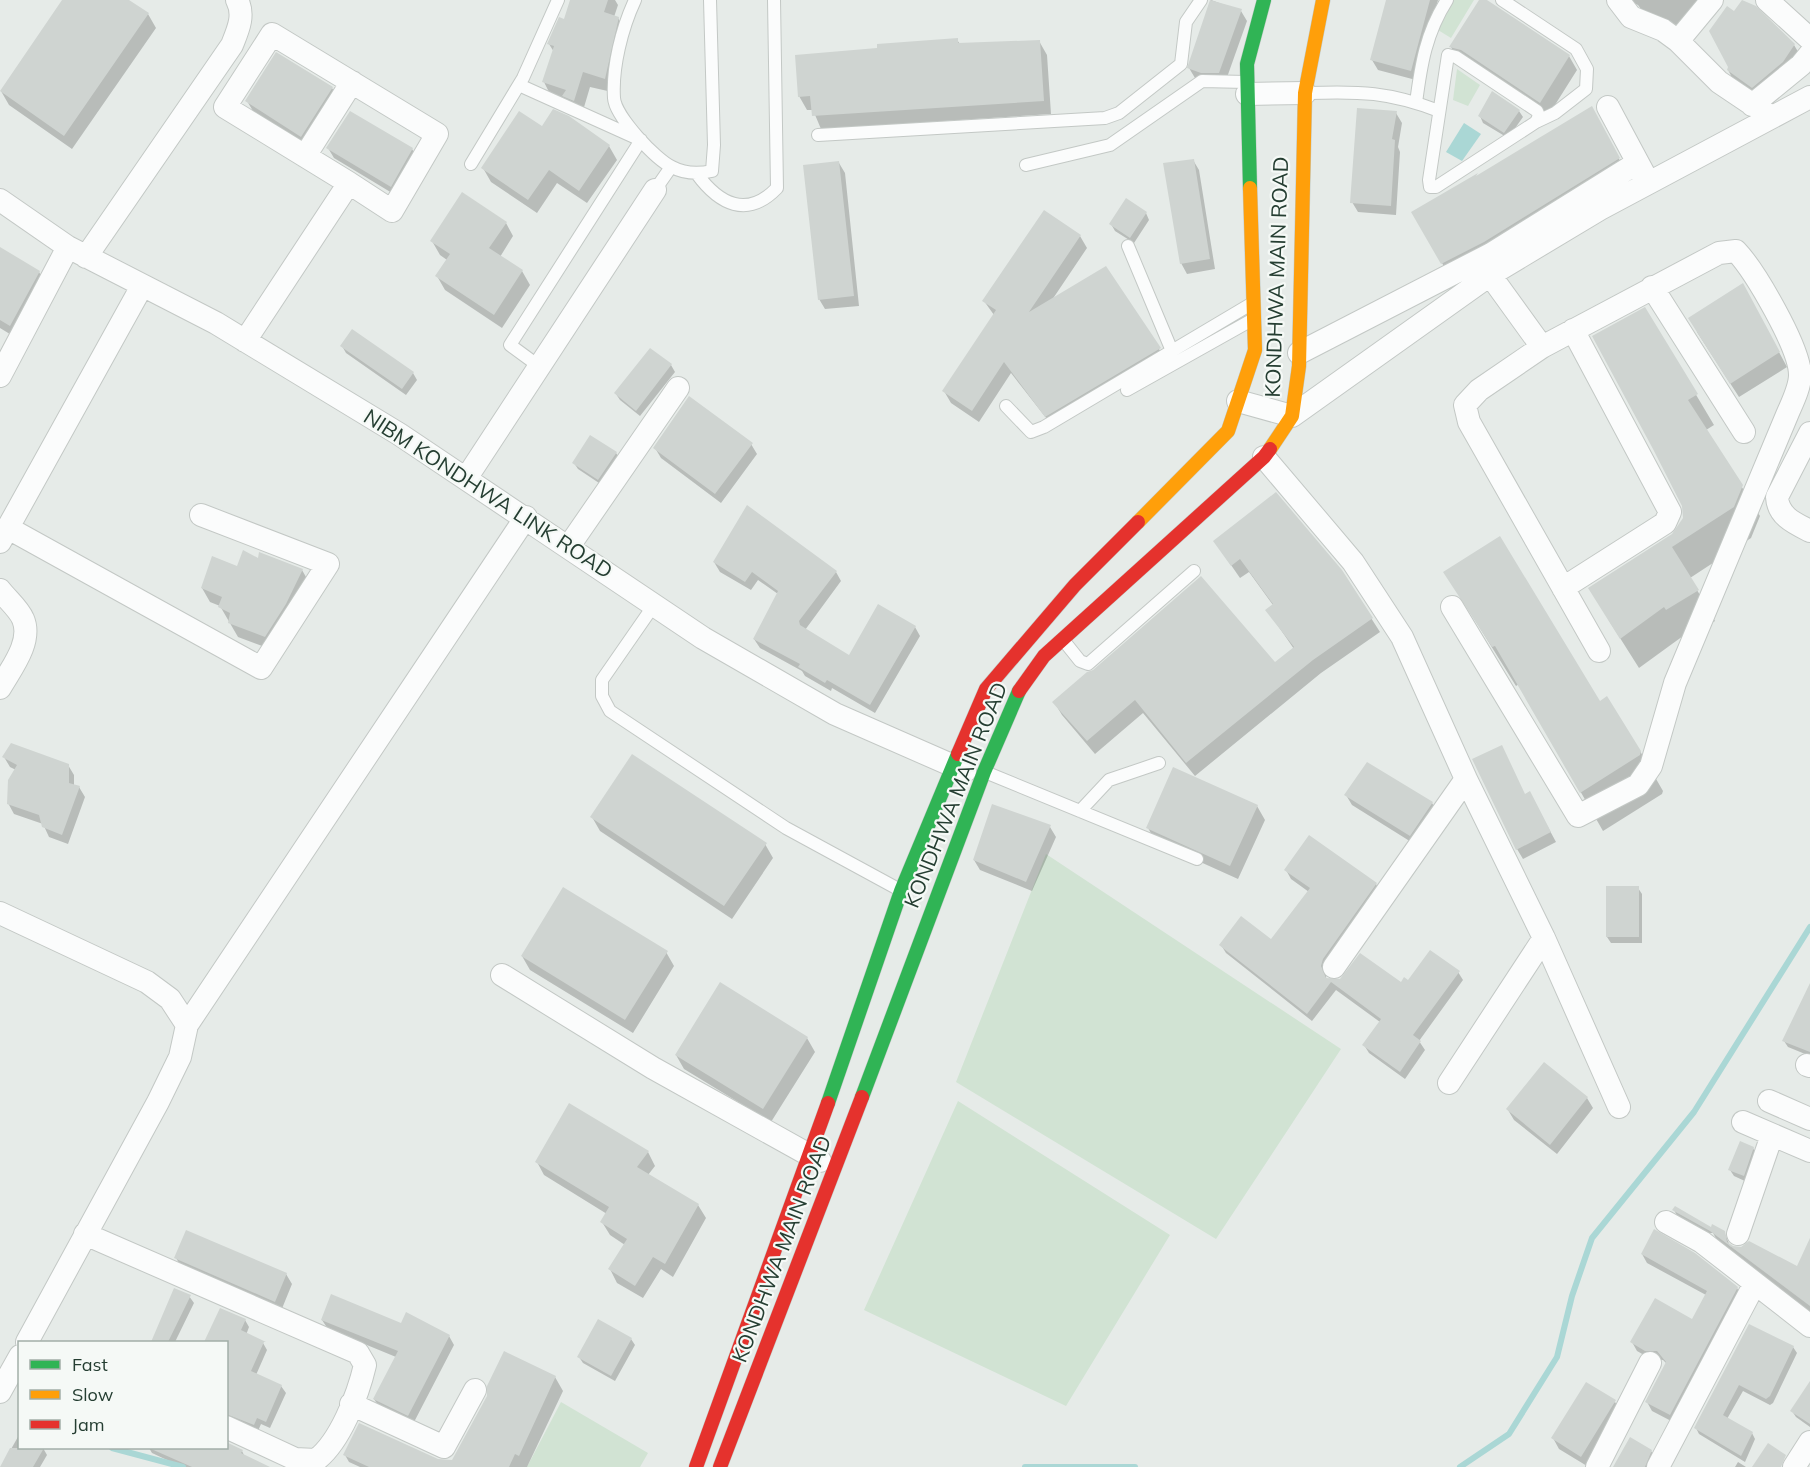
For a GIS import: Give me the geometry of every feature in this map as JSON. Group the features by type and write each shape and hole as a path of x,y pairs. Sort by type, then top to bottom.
{"main road":[{"name":"KONDHWA MAIN ROAD","path":"696,1467 809,1156 901,891 986,689 1075,585 1228,431 1255,350 1247,64 1264,0"},
{"name":"KONDHWA MAIN ROAD","path":"720,1467 835,1169 982,775 1022,684 1044,656 1264,457 1292,416 1299,353 1305,93 1323,0"}],"street":[{"path":"0,376 77,252 232,45 240,23 240,6 237,0"},
{"path":"1618,0 1631,16 1663,30 1678,41 1719,82 1772,117"},
{"path":"1678,41 1712,0"},
{"path":"1767,0 1810,39"},
{"path":"272,34 437,134 392,211 304,156 225,107 272,34"},
{"path":"1752,105 1801,65 1810,54"},
{"path":"304,156 352,82"},
{"path":"1247,88 1305,93"},
{"path":"1238,401 1292,416 1490,275 1648,183 1810,97"},
{"path":"1608,107 1648,183"},
{"path":"1299,353 1491,254 1637,163"},
{"path":"245,341 349,183"},
{"path":"468,477 655,190"},
{"name":"NIBM KONDHWA LINK ROAD","path":"0,200 77,252 245,341 468,477 703,638 835,714 953,766 982,775"},
{"path":"1452,607 1578,816 1638,785 1651,766 1675,683 1787,415 1800,377 1798,356 1748,264 1736,251 1719,253 1542,347 1479,390 1465,405 1469,422 1599,651"},
{"path":"1490,275 1542,347"},
{"path":"142,286 4,535 261,668 328,564 201,515"},
{"path":"1652,287 1744,432"},
{"path":"1563,588 1665,523 1670,512 1573,330"},
{"path":"569,546 678,388"},
{"path":"1810,433 1777,497 1778,508 1788,519 1810,531"},
{"path":"1264,457 1353,562 1402,637 1466,778 1544,938 1619,1107"},
{"path":"31,1341 85,1234 180,1057 187,1024 526,517"},
{"path":"0,590 24,620 25,634 23,647 0,688"},
{"path":"1334,967 1466,778"},
{"path":"0,913 147,982 170,999 187,1024"},
{"path":"1449,1083 1544,938"},
{"path":"502,975 653,1068 835,1169"},
{"path":"1769,1101 1810,1119"},
{"path":"1743,1122 1810,1151"},
{"path":"1738,1234 1772,1135"},
{"path":"1666,1222 1702,1242 1754,1285 1810,1326"},
{"path":"85,1234 358,1353 365,1365 359,1388 329,1450 316,1460 295,1459 228,1428"},
{"path":"1658,1467 1754,1285"},
{"path":"0,1392 18,1363"},
{"path":"1598,1467 1650,1363"},
{"path":"351,1404 444,1447 475,1390"},
{"path":"1794,1467 1810,1442"}],"lane":[{"path":"471,164 519,85 558,0"},
{"path":"635,0 618,58 614,100 634,134 670,167 697,174 712,171 714,145 710,0"},
{"path":"697,174 711,193 729,204 750,205 767,199 777,188 774,0"},
{"path":"818,135 1106,118 1119,112 1181,64 1186,22 1201,0"},
{"path":"1416,103 1423,49 1435,19 1447,0"},
{"path":"1502,0 1576,49 1587,69 1586,89 1555,113 1536,122 1436,187 1430,187 1429,180 1448,55 1456,57 1537,111 1539,116 1536,122"},
{"path":"1026,165 1110,145 1202,81 1247,88"},
{"path":"519,85 641,140"},
{"path":"1305,93 1364,91 1416,103 1439,111"},
{"path":"540,367 510,345 641,140"},
{"path":"655,190 670,167"},
{"path":"1128,246 1172,351"},
{"path":"1006,406 1030,432 1044,427 1253,303"},
{"path":"1127,390 1254,319"},
{"path":"1063,640 1080,661 1088,664 1194,571"},
{"path":"654,605 602,680 602,696 610,711 786,828 901,891"},
{"path":"1080,811 1109,780 1159,763"},
{"path":"982,775 1080,811 1197,859"}],"green space":[{"path":"1446,0 1474,0 1451,38 1438,30"},
{"path":"1457,69 1480,85 1468,106 1453,100"},
{"path":"1046,854 1341,1049 1216,1239 956,1082"},
{"path":"958,1101 1170,1235 1066,1406 864,1310"},
{"path":"561,1402 648,1453 640,1467 527,1467"}],"water":[{"path":"1464,123 1481,134 1462,161 1446,152"}],"building":[{"path":"62,0 129,0 149,13 64,136 0,91"},
{"path":"570,0 608,0 604,12 619,17 605,79 583,72 574,101 562,96 566,90 542,82 554,46 547,44 559,17 564,19"},
{"path":"1210,0 1242,9 1219,73 1201,73 1187,68"},
{"path":"1386,0 1430,0 1411,71 1370,60"},
{"path":"1479,0 1487,0 1570,55 1540,103 1461,50 1449,47"},
{"path":"1742,0 1756,6 1795,44 1783,62 1752,88 1727,70 1728,67 1709,31 1727,6 1734,11"},
{"path":"958,38 958,43 1040,40 1044,101 812,116 810,96 798,97 795,55 877,48 877,44"},
{"path":"276,52 333,87 301,137 245,101"},
{"path":"1492,91 1520,110 1504,133 1478,116"},
{"path":"1592,106 1620,158 1484,242 1441,264 1411,212"},
{"path":"1357,108 1397,111 1392,139 1395,140 1391,206 1350,203"},
{"path":"553,109 569,116 610,145 579,191 549,170 528,200 481,168 519,111 542,126"},
{"path":"350,111 413,148 391,187 326,148"},
{"path":"1194,159 1210,259 1180,264 1163,163"},
{"path":"839,161 854,296 818,300 803,165"},
{"path":"462,192 507,222 489,248 523,270 494,315 435,276 450,254 430,241"},
{"path":"1126,198 1147,212 1130,238 1109,224"},
{"path":"1044,210 1081,235 1029,312 1106,266 1161,348 1045,417 1004,362 972,411 942,391 996,310 982,301"},
{"path":"0,247 40,271 10,326 0,320"},
{"path":"1743,283 1780,352 1730,384 1688,318"},
{"path":"1645,307 1698,394 1688,400 1743,485 1734,507 1672,547 1699,590 1666,610 1664,607 1620,639 1588,588 1672,534 1683,518 1682,506 1592,336"},
{"path":"352,329 414,372 402,389 340,346"},
{"path":"650,348 672,364 636,411 614,393"},
{"path":"689,396 753,443 715,494 653,448"},
{"path":"590,435 617,452 598,480 572,463"},
{"path":"1276,492 1342,570 1373,618 1313,660 1186,763 1135,700 1087,741 1052,702 1087,672 1093,670 1201,576 1275,662 1294,647 1265,610 1273,604 1240,559 1231,566 1213,541"},
{"path":"747,505 837,571 799,621 800,625 849,655 878,604 916,626 870,705 827,680 825,683 798,667 800,664 753,639 778,591 752,572 745,582 713,562"},
{"path":"1500,536 1600,701 1607,696 1641,751 1640,755 1580,793 1495,646 1492,647 1443,572"},
{"path":"243,550 258,558 259,552 303,569 286,604 265,637 228,623 230,613 218,607 222,597 201,588 212,556 237,566"},
{"path":"11,743 69,764 69,783 80,786 62,835 42,827 39,815 7,804 8,780 17,765 2,757"},
{"path":"1502,745 1525,794 1530,791 1551,832 1516,850 1472,759"},
{"path":"632,754 767,843 724,906 590,817"},
{"path":"1367,762 1433,802 1410,836 1344,795"},
{"path":"1173,767 1258,805 1230,866 1146,828"},
{"path":"992,804 1051,825 1026,882 973,860"},
{"path":"1309,835 1377,883 1323,959 1321,966 1326,978 1340,979 1360,953 1401,982 1404,977 1408,980 1430,950 1460,971 1413,1035 1421,1041 1400,1072 1362,1045 1381,1019 1331,982 1307,1014 1219,945 1241,916 1271,939 1310,888 1284,870"},
{"path":"1606,886 1639,886 1639,937 1606,937"},
{"path":"563,887 668,951 625,1020 521,956"},
{"path":"720,982 808,1037 763,1109 675,1055"},
{"path":"1810,983 1810,1052 1782,1041"},
{"path":"1544,1062 1588,1097 1550,1145 1506,1109"},
{"path":"569,1103 649,1151 637,1167 699,1204 665,1264 653,1257 635,1286 608,1269 627,1239 600,1222 609,1207 535,1162"},
{"path":"1740,1141 1754,1147 1744,1176 1728,1170"},
{"path":"1675,1206 1711,1227 1712,1224 1725,1231 1727,1242 1733,1246 1741,1247 1749,1241 1797,1266 1810,1238 1810,1306 1710,1231 1672,1210"},
{"path":"1654,1229 1695,1253 1738,1287 1670,1415 1645,1402 1666,1362 1657,1351 1645,1351 1630,1342 1655,1298 1692,1319 1707,1291 1641,1254"},
{"path":"186,1230 287,1273 275,1302 174,1258"},
{"path":"174,1288 191,1295 168,1341 151,1341"},
{"path":"331,1294 401,1323 406,1312 450,1335 408,1416 373,1399 398,1351 321,1320"},
{"path":"220,1308 246,1319 241,1330 266,1342 251,1371 282,1385 266,1422 257,1418 254,1425 228,1415 228,1341 204,1341"},
{"path":"598,1319 632,1338 611,1376 577,1357"},
{"path":"1749,1324 1794,1346 1770,1396 1766,1399 1739,1385 1723,1415 1753,1432 1741,1456 1694,1428"},
{"path":"504,1351 556,1376 519,1456 515,1454 509,1467 369,1467 343,1455 359,1423 438,1459 452,1460 487,1396 487,1386"},
{"path":"1810,1381 1810,1424 1790,1411"},
{"path":"1586,1382 1616,1400 1581,1457 1551,1438"},
{"path":"1630,1437 1652,1450 1645,1467 1613,1467"},
{"path":"228,1443 243,1450 241,1453 270,1467 192,1467 151,1449 228,1449"},
{"path":"1768,1443 1786,1455 1781,1467 1752,1467"},
{"path":"10,1448 43,1449 33,1467 0,1467"}],"waterway":[{"path":"1460,1467 1509,1434 1557,1357 1572,1296 1592,1238 1694,1112 1810,927"},
{"path":"116,1449 183,1467"},
{"path":"1025,1467 1135,1467"}],"traffic: fast":[{"path":"1250,188 1247,64 1264,0"},
{"path":"862,1097 984,772 1019,691"},
{"path":"828,1103 901,891 958,754"}],"traffic: slow":[{"path":"1270,449 1292,416 1299,366 1305,93 1323,0"},
{"path":"1138,522 1228,431 1255,350 1250,188"}],"traffic: jam":[{"path":"1019,691 1044,656 1264,457 1270,449"},
{"path":"958,754 986,689 1075,585 1138,522"},
{"path":"720,1467 862,1097"},
{"path":"696,1467 828,1103"}]}
